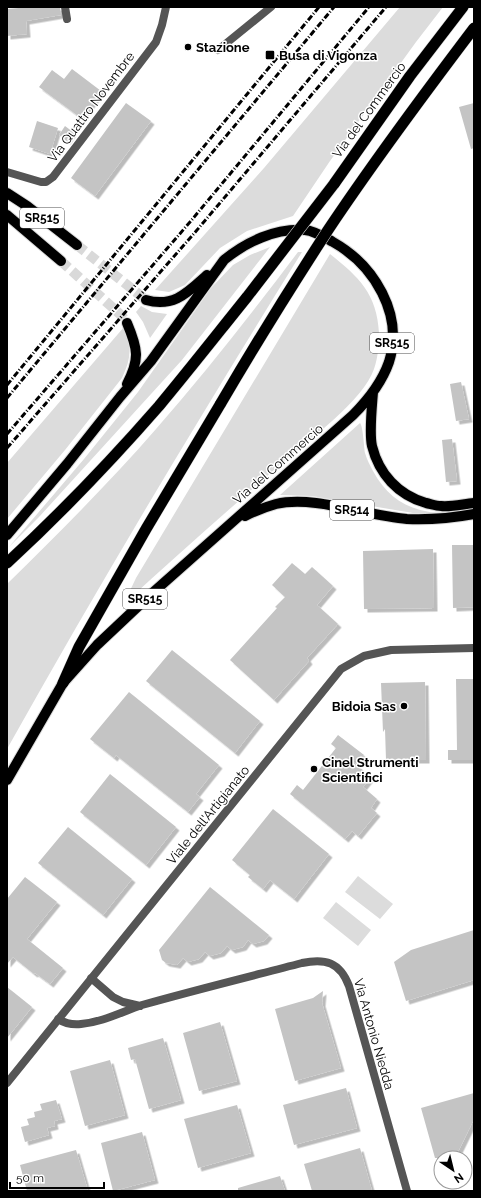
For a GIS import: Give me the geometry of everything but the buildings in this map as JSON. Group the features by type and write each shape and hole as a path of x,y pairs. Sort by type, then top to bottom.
{"highway":[{"name":"Via del Commercio","path":"7,563 51,522 118,451 196,361 334,184 410,76 463,7"},
{"name":"Via del Commercio","path":"63,683 79,647 146,529 255,345 328,230 415,106 474,28"}],"main road":[{"name":"SR515","path":"7,192 77,245"},
{"name":"SR515","path":"8,219 61,261"},
{"name":"Via del Commercio","path":"7,534 67,464 151,361 224,260 232,253 255,240 277,232 306,230 322,235 341,246 355,257 376,281 384,295 392,320 392,339 389,362 374,391 353,415 117,625 97,645 63,683 7,780"},
{"name":"SR515","path":"146,300 164,303 173,301 189,292 224,260"},
{"name":"SR515","path":"120,398 135,364 136,354 135,342 127,323"},
{"path":"374,391 371,414 371,445 379,466 387,479 398,489 421,502 439,506 474,503"},
{"name":"SR514","path":"234,521 260,509 277,504 294,502 322,504 407,519 431,519 474,514"}],"street":[{"path":"65,7 67,19"},
{"name":"Via Quattro Novembre","path":"7,172 41,182 46,182 53,177 156,42 166,7"},
{"path":"218,50 271,7"},
{"name":"Viale dell'Artigianato","path":"7,1083 341,669 364,656 391,650 474,648"},
{"name":"Via Antonio Niedda","path":"58,1019 70,1025 104,1020 141,1006 311,961 328,962 343,972 349,986 407,1191"},
{"name":"Via Antonio Niedda","path":"91,978 113,997 123,1002 141,1006"}],"shaded area":[{"path":"400,7 443,7 330,161 293,216 247,231 220,248 185,285 169,292 155,290 264,168"},
{"path":"270,247 182,360 39,517 9,547 84,459 138,392 211,288 233,265 250,255"},
{"path":"298,252 302,252 152,499 78,624 7,749 7,584 83,508 156,429 193,386"},
{"path":"330,254 358,279 365,288 375,307 378,319 378,346 374,369 368,381 359,394 335,419 284,461 126,602 136,578"},
{"path":"141,306 152,312 167,314 150,338 143,322 136,312"},
{"path":"124,327 129,347 129,358 122,378 65,450 7,519 7,463"},
{"path":"360,423 365,453 373,471 385,488 391,495 407,505 416,509 437,513 413,513 312,496 280,495"},
{"path":"358,876 393,904 380,919 345,892"},
{"path":"336,902 371,930 358,946 323,918"}],"tunnel":[{"path":"77,245 146,300"},
{"path":"61,261 122,316 127,323"}],"railway":[{"path":"7,385 319,7"},
{"path":"7,398 334,7"},
{"path":"7,434 190,222 369,7"},
{"path":"7,448 197,230 386,7"}],"place":[{"name":"Stazione","path":"188,47"},
{"name":"Busa di Vigonza","path":"270,55"},
{"name":"Bidoia Sas","path":"404,706"},
{"name":"Cinel Strumenti Scientifici","path":"314,769"}]}
